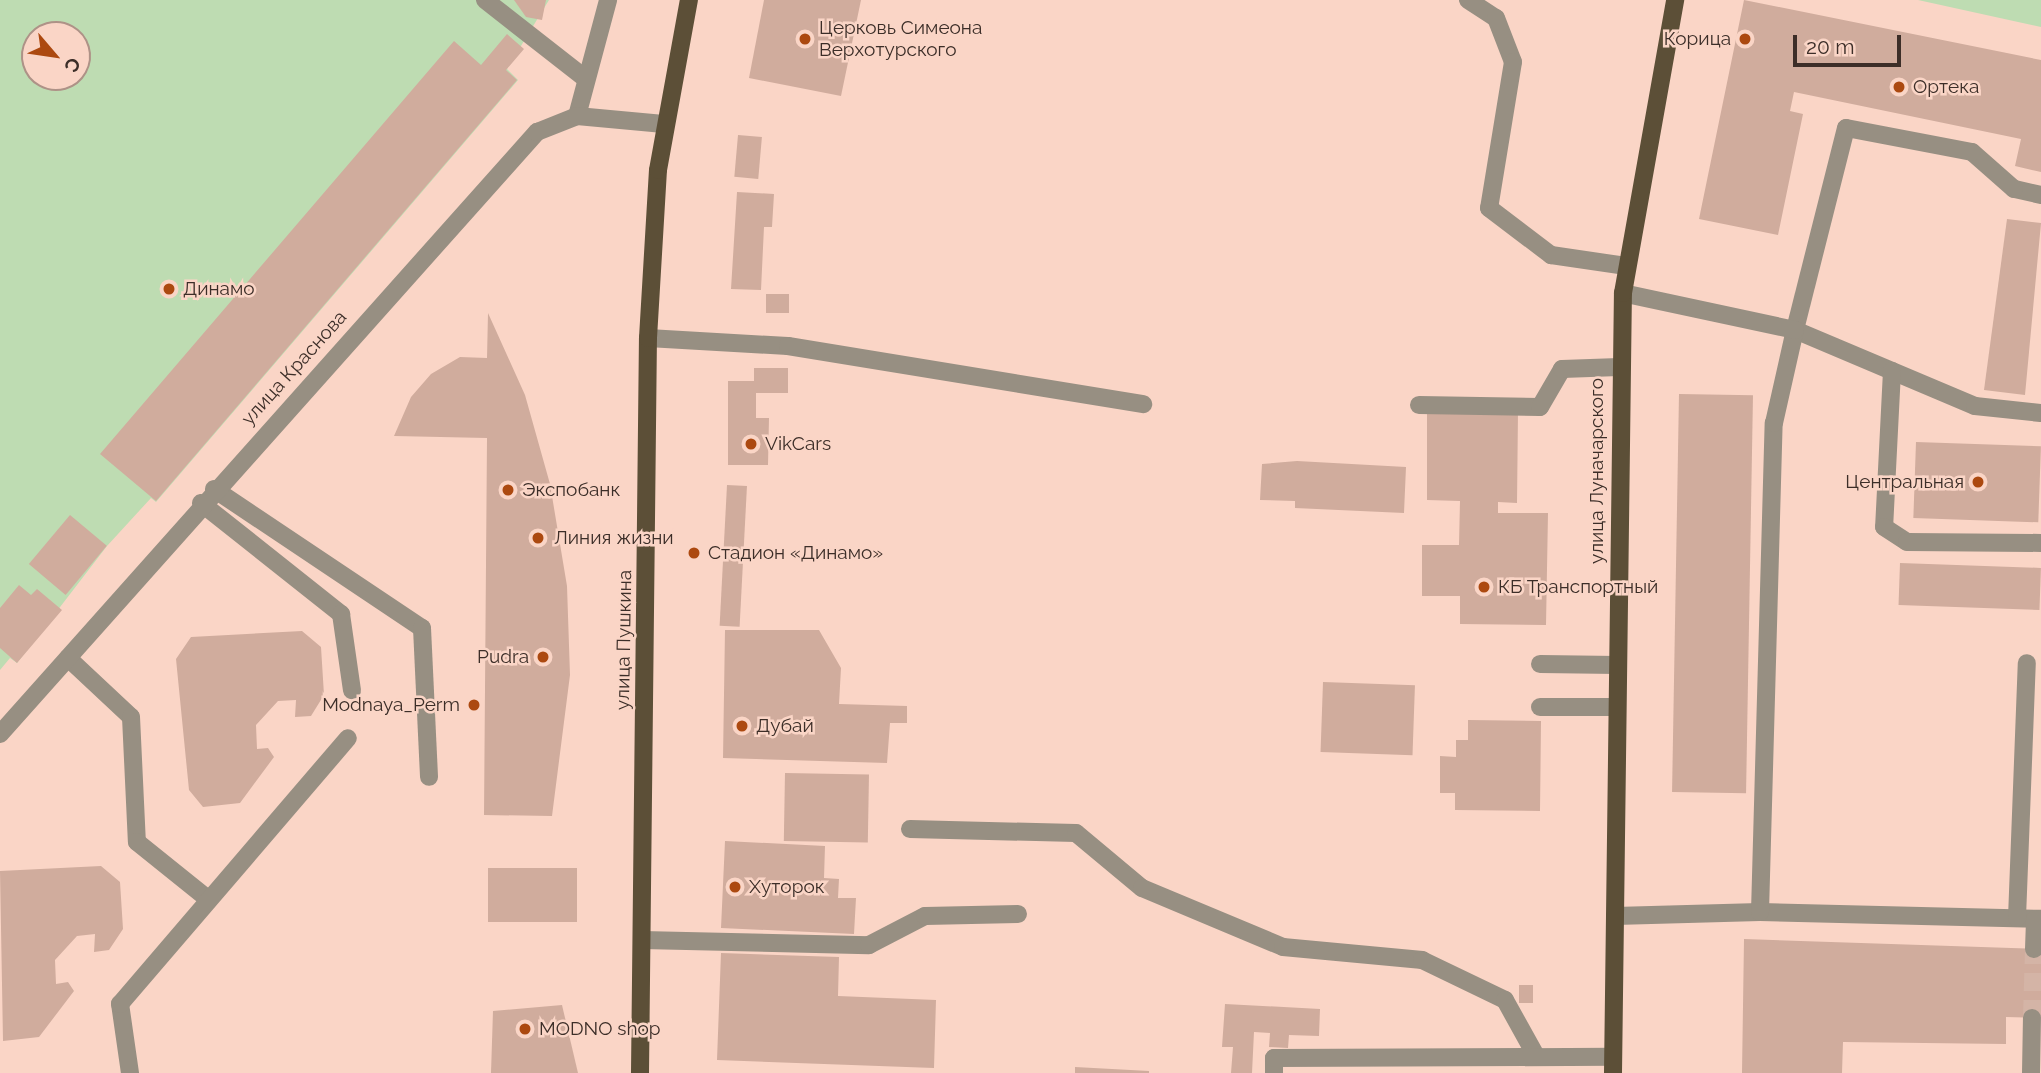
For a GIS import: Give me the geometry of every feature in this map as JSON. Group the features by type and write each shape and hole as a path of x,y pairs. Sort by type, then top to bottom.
{"main road":[{"name":"улица Пушкина","path":"640,1073 648,338 664,124 690,0"},
{"name":"улица Луначарского","path":"1613,1065 1619,367 1623,293 1675,0"}],"street":[{"path":"485,0 586,79"},
{"path":"577,116 608,0"},
{"path":"1468,0 1496,18 1513,62 1489,208 1551,255 1626,266"},
{"name":"улица Краснова","path":"0,734 201,503 537,132 577,116 664,124"},
{"path":"1760,912 1774,423 1846,128 1972,152 2014,189 2041,195"},
{"path":"1623,293 1795,330 1975,406 2041,413"},
{"path":"648,338 788,346 1143,404"},
{"path":"1419,405 1540,407 1562,369 1619,367"},
{"path":"1892,371 1884,527 1907,542 2041,543"},
{"path":"214,489 422,628 429,776"},
{"path":"201,503 341,614 352,690"},
{"path":"68,658 131,717 136,842 208,899"},
{"path":"2027,663 2031,919 2034,949"},
{"path":"1540,664 1617,665"},
{"path":"1539,708 1617,707"},
{"path":"130,1073 120,1004 348,738"},
{"path":"910,829 1076,833 1142,888 1283,947 1422,960 1505,1000 1536,1056"},
{"path":"1615,916 1760,912 2031,919"},
{"path":"642,940 869,944 925,916 1018,914"},
{"path":"2031,1073 2032,1018"},
{"path":"1274,1073 1274,1058 1536,1056 1613,1065"}],"green space":[{"name":"Динамо","path":"0,0 549,0 507,69 518,80 156,502 151,498 107,546 17,663 10,658 0,670"},
{"path":"1918,0 2041,0 2041,27"}],"building":[{"path":"514,0 546,0 542,20 526,17"},
{"name":"Церковь Симеона Верхотурского","path":"764,0 861,0 841,96 749,78"},
{"path":"1744,0 2041,60 2041,172 2015,166 2021,139 1794,92 1790,111 1803,114 1778,235 1699,219"},
{"path":"507,34 524,49 506,70 517,80 156,501 100,454 454,41 481,65"},
{"path":"738,135 762,137 758,179 734,177"},
{"path":"737,192 774,194 772,227 764,227 761,290 731,289"},
{"path":"2007,219 2041,223 2025,395 1984,390"},
{"path":"766,294 789,294 789,313 766,313"},
{"path":"488,313 525,395 550,484 567,586 570,675 552,816 484,815 487,438 394,436 411,397 431,374 460,357 487,358"},
{"path":"754,368 788,368 788,393 756,393 756,418 769,418 768,465 728,465 728,381 754,381"},
{"path":"1679,394 1753,395 1746,793 1672,792"},
{"path":"1427,411 1518,412 1517,503 1498,502 1498,513 1548,513 1546,625 1460,624 1460,596 1422,596 1422,545 1459,545 1460,501 1427,500"},
{"name":"Центральная","path":"1916,442 2041,446 2038,522 1913,518"},
{"path":"1297,461 1406,467 1404,513 1295,508 1295,501 1260,500 1262,464"},
{"path":"727,485 747,486 740,627 720,626"},
{"path":"70,515 107,546 66,595 29,564"},
{"path":"1900,563 2041,568 2039,610 1899,605"},
{"path":"19,585 31,595 37,589 62,610 17,663 0,648 0,608"},
{"path":"725,630 819,630 841,668 839,704 907,706 907,723 890,723 887,763 723,758"},
{"path":"302,631 321,647 324,695 311,716 295,717 296,700 278,701 256,725 257,749 268,748 274,757 240,803 203,807 189,790 176,659 191,637"},
{"path":"1323,682 1415,685 1413,755 1321,752"},
{"path":"1468,720 1541,721 1540,811 1455,810 1455,793 1440,793 1440,756 1456,757 1456,740 1468,740"},
{"path":"785,773 869,774 868,842 784,841"},
{"path":"725,841 825,846 824,878 839,879 838,898 856,898 854,934 721,928"},
{"path":"101,866 120,882 123,929 109,950 94,952 95,934 77,936 55,960 56,984 68,982 74,991 39,1037 3,1041 0,871"},
{"path":"488,868 577,868 577,922 488,922"},
{"path":"1744,939 2041,949 2041,1018 2006,1017 2006,1044 1843,1042 1842,1073 1742,1073"},
{"path":"721,953 839,957 838,996 936,1000 934,1068 717,1060"},
{"path":"1519,985 1533,985 1533,1003 1519,1003"},
{"path":"1225,1004 1320,1009 1319,1036 1289,1035 1288,1048 1269,1047 1270,1033 1254,1032 1252,1073 1231,1073 1233,1047 1222,1047"},
{"path":"562,1005 578,1073 491,1073 493,1011"},
{"path":"1075,1067 1149,1071 1149,1073 1075,1073"}],"tunnel":[{"path":"2032,1018 2034,949"}],"place":[{"name":"Церковь Симеона Верхотурского","path":"805,39"},
{"name":"Корица","path":"1745,39"},
{"name":"Ортека","path":"1899,87"},
{"name":"Динамо","path":"169,289"},
{"name":"VikCars","path":"751,444"},
{"name":"Центральная","path":"1978,482"},
{"name":"Экспобанк","path":"508,490"},
{"name":"Линия жизни","path":"538,538"},
{"name":"Стадион «Динамо»","path":"694,553"},
{"name":"КБ Транспортный","path":"1484,587"},
{"name":"Pudra","path":"543,657"},
{"name":"Modnaya_Perm","path":"474,705"},
{"name":"Дубай","path":"742,726"},
{"name":"Хуторок","path":"735,887"},
{"name":"MODNO shop","path":"525,1029"}]}
